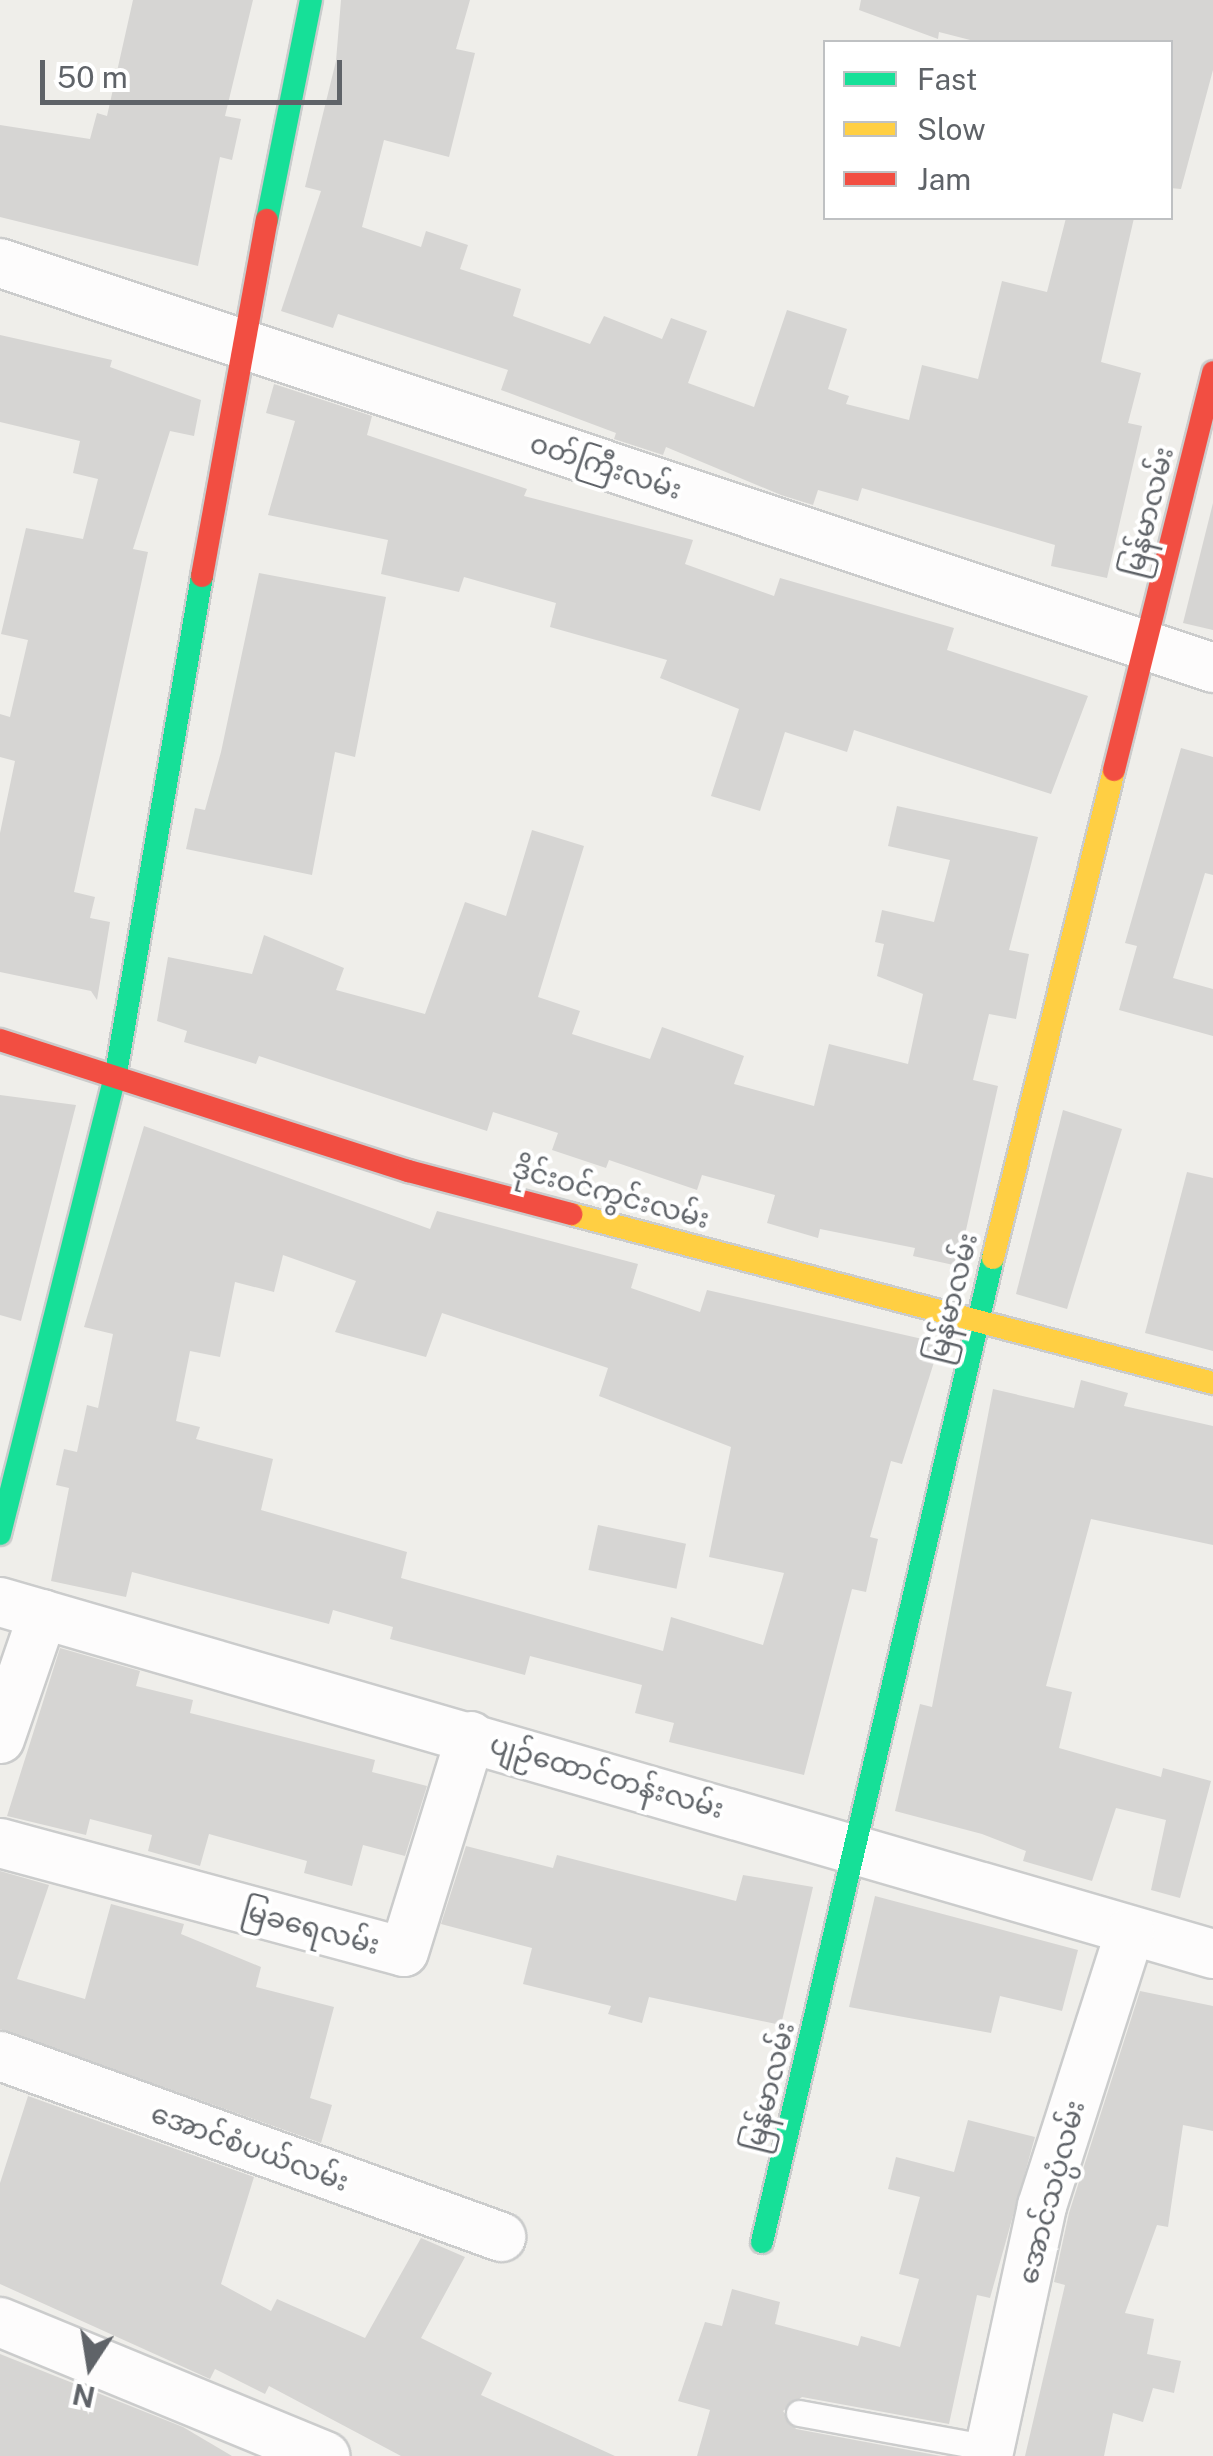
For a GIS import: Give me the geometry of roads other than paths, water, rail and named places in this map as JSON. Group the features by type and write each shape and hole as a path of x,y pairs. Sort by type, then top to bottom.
{"street":[{"path":"0,1534 116,1073 242,344 311,0"},
{"name":"၀တ်ကြီးလမ်း","path":"0,263 1213,668"},
{"name":"မြန်မာလမ်း","path":"762,2242 977,1321 1213,372"},
{"name":"ဒိုင်းဝင်ကွင်းလမ်း","path":"0,1040 116,1073 408,1171 1213,1383"},
{"path":"0,1739 22,1608"},
{"name":"ပျဉ်ထောင်တန်းလမ်း","path":"22,1608 1213,1954"},
{"name":"မြခရေလမ်း","path":"0,1843 404,1952 471,1736"},
{"name":"အောင်သပ္ပံလမ်း","path":"989,2452 1042,2206 1130,1932"},
{"name":"အောင်စံပယ်လမ်း","path":"0,2056 500,2237"},
{"path":"0,2322 324,2456"}],"lane":[{"path":"799,2412 989,2452"}]}
